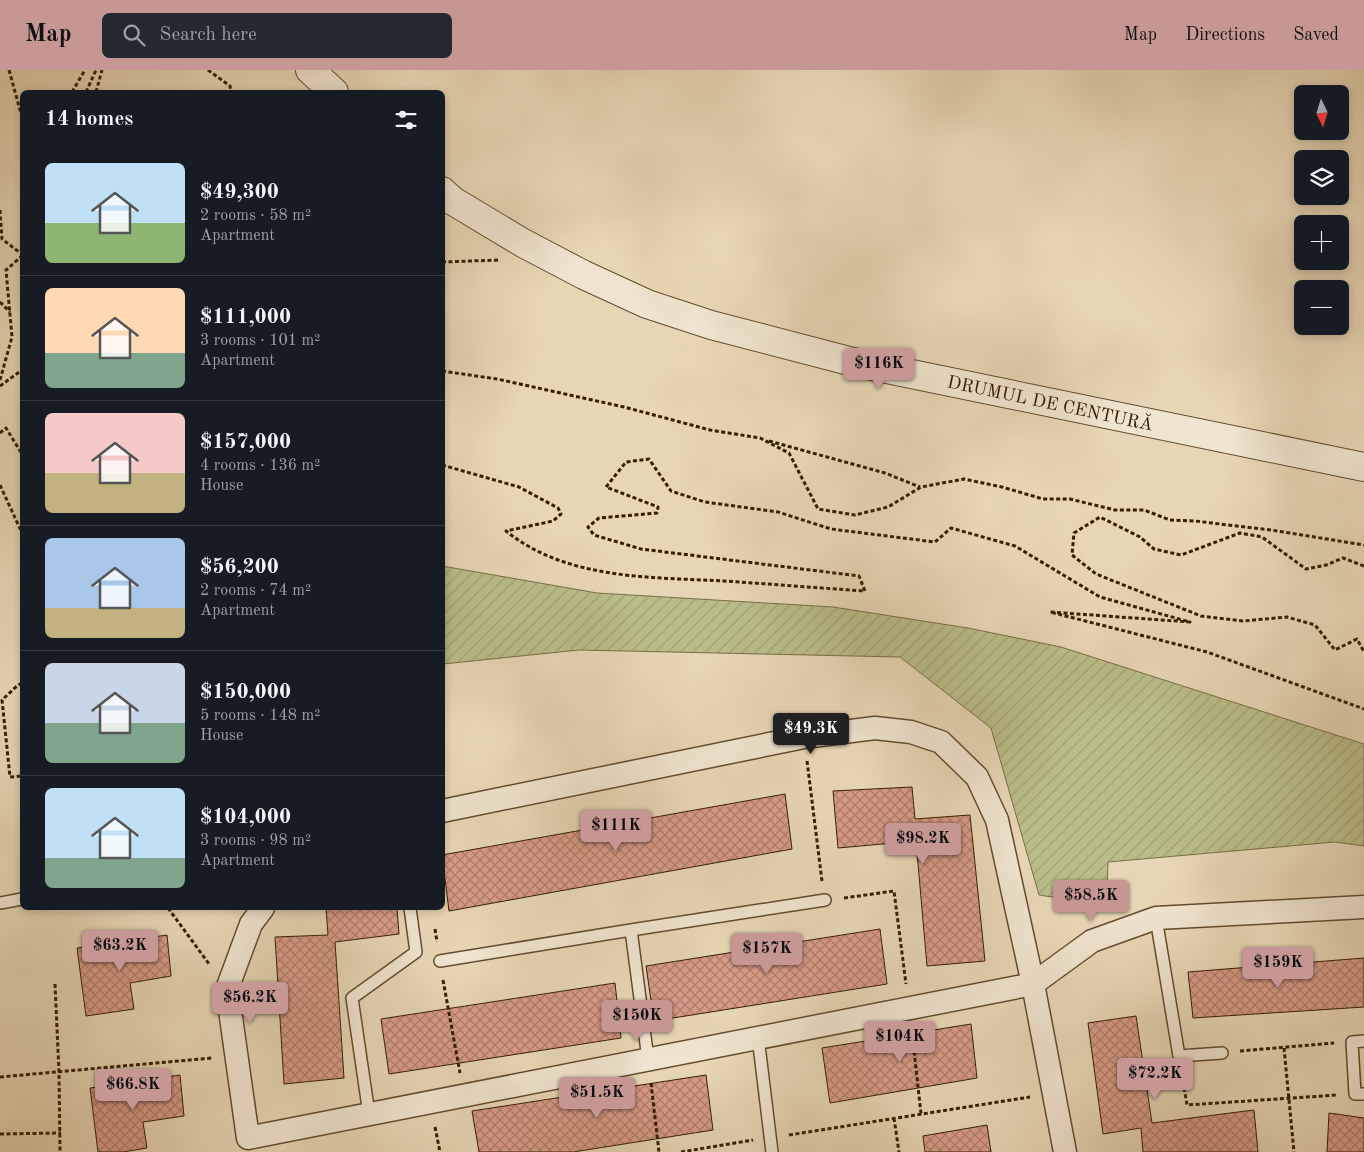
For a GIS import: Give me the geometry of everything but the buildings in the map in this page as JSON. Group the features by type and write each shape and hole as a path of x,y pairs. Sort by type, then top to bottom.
{"street":[{"path":"310,70 332,90"},
{"name":"DRUMUL DE CENTURĂ","path":"445,194 523,244 584,275 647,304 711,325 853,362 1364,468"},
{"path":"445,810 804,737 875,728 911,732 941,742 977,777 997,820 1033,984 1066,1152"},
{"path":"262,910 251,924 227,989 248,1145 369,1114 1033,984 1092,941 1156,918 1364,907"}],"lane":[{"path":"0,903 20,899"},
{"path":"440,961 825,900"},
{"path":"369,1114 352,998 416,952 410,910"},
{"path":"1156,918 1179,1056 1222,1053"},
{"path":"631,930 648,1059"},
{"path":"758,1037 772,1152"},
{"path":"1360,1094 1352,1042 1364,1042"}],"path":[{"path":"9,70 20,110"},
{"path":"73,90 85,70"},
{"path":"87,90 96,70"},
{"path":"97,90 102,70"},
{"path":"208,70 230,86 231,90"},
{"path":"0,210 2,239 20,251"},
{"path":"445,262 498,262 523,244"},
{"path":"0,380 12,337 6,270 20,258"},
{"path":"0,302 10,312"},
{"path":"0,386 20,371"},
{"path":"445,371 497,379 624,407 710,430 763,440 885,473 921,487"},
{"path":"0,433 6,428 20,451"},
{"path":"763,440 789,453 818,509 855,515 888,507 921,487 964,479 1043,498 1070,499 1115,510 1144,510 1170,520 1271,530 1364,545"},
{"path":"445,465 519,486 558,508 560,514 553,521 506,531 519,542 563,562 627,576 865,591 859,576 641,549 594,535 588,527 599,518 657,513 658,507 613,492 606,487 626,462 649,459 670,491 705,502 778,512 831,529 935,542 951,528 1015,546 1100,597 1190,622 1050,612 1207,652 1364,709"},
{"path":"0,485 20,529"},
{"path":"1364,566 1343,558 1326,565 1306,569 1262,537 1240,532 1180,555 1154,549 1140,537 1100,517 1074,533 1072,555 1096,574 1201,616 1242,621 1287,617 1316,625 1335,650 1357,639 1364,652"},
{"path":"20,684 2,700 10,777 20,776"},
{"path":"804,737 825,900 894,891 921,1114"},
{"path":"169,910 227,989"},
{"path":"434,925 465,1095"},
{"path":"55,984 60,1072 60,1152"},
{"path":"1222,1053 1352,1042"},
{"path":"1284,1048 1294,1152"},
{"path":"0,1077 235,1056"},
{"path":"1179,1056 1187,1105 1360,1094"},
{"path":"648,1059 659,1152"},
{"path":"681,1152 1055,1094"},
{"path":"894,1118 899,1152"},
{"path":"0,1134 61,1134"}],"green space":[{"path":"445,567 597,593 833,607 968,628 1061,647 1364,744 1364,846 1335,842 1108,862 1107,895 1084,902 1039,895 991,728 900,657 579,650 445,664"}]}
